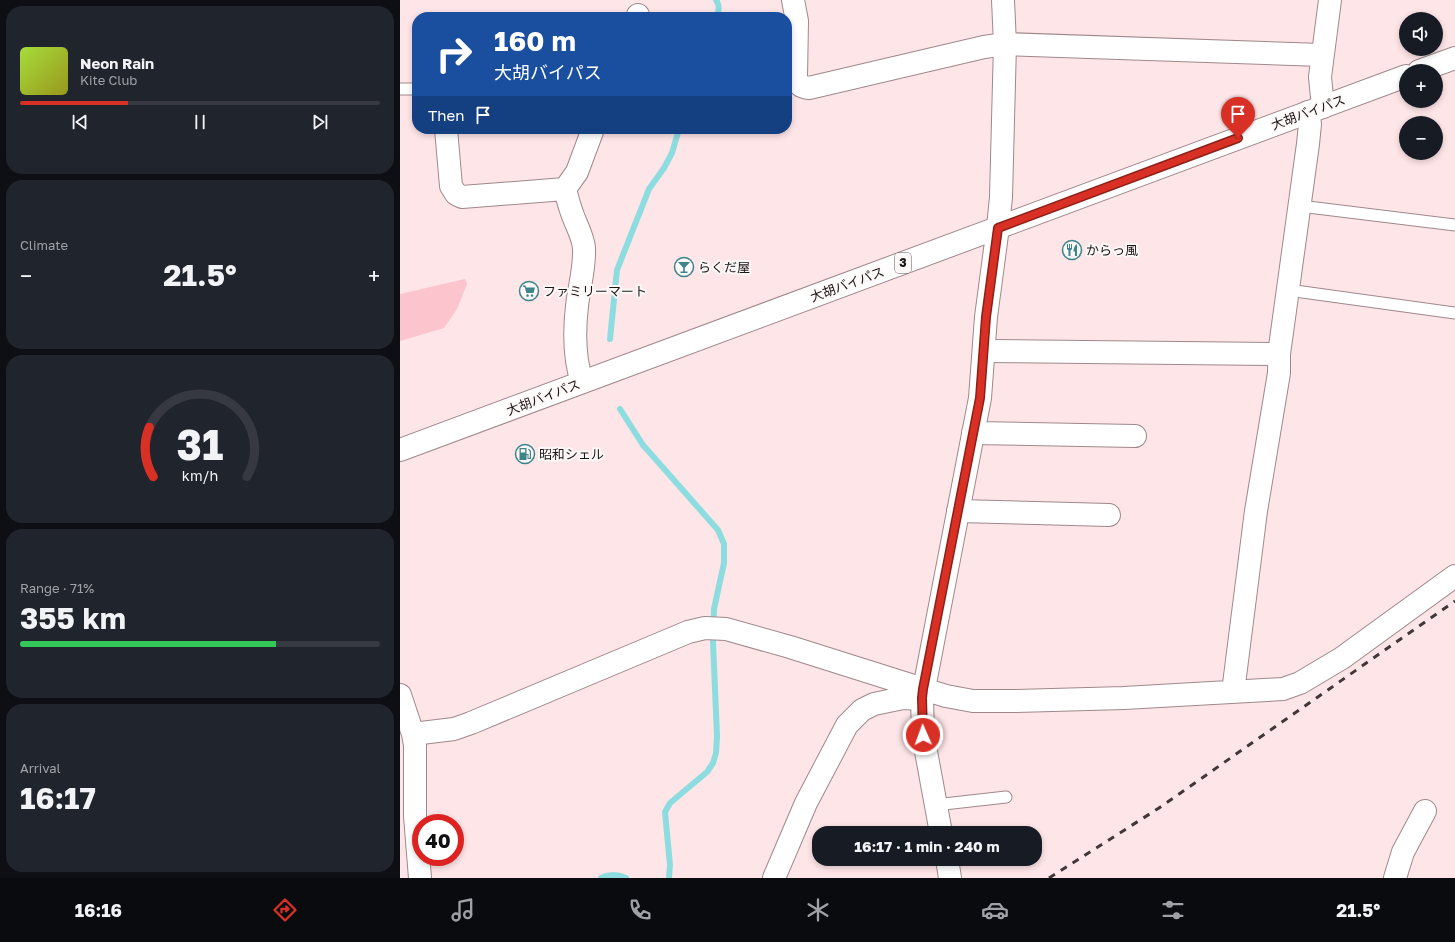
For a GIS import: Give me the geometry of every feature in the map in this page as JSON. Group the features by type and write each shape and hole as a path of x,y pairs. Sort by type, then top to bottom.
{"street":[{"path":"793,0 797,21 796,77 798,84 802,87 809,88 984,46 1005,44 1322,55"},
{"path":"940,826 923,735 923,694 980,398 986,317 1001,197 1005,44 1003,0"},
{"path":"1233,692 1256,511 1279,373 1279,354 1310,130 1320,77 1330,0"},
{"path":"1438,64 1455,58"},
{"name":"大胡バイパス","path":"400,450 1399,79"},
{"path":"446,134 451,186 456,194 462,197 565,189"},
{"path":"565,189 577,172 591,134"},
{"path":"565,189 572,213 583,240 584,249 576,325 577,367 582,382"},
{"path":"984,351 1279,354"},
{"path":"973,433 1135,436"},
{"path":"958,511 1109,515"},
{"path":"413,734 454,729 471,723 688,632 705,628 726,629 790,648 923,694 959,698 990,701 1124,698 1283,689 1300,683 1342,658 1455,576"},
{"path":"774,878 806,803 847,725 862,710 874,704 923,694"},
{"path":"400,695 413,734 415,745 415,816 420,878"},
{"path":"1395,878 1403,852 1425,811"},
{"path":"947,866 950,878"}],"lane":[{"path":"400,89 412,89"},
{"path":"1300,206 1455,225"},
{"path":"1288,290 1455,313"},
{"path":"936,805 1006,797"}],"shaded area":[{"path":"465,279 467,284 457,309 444,328 400,341 400,294"}],"waterway":[{"path":"716,0 719,8 718,12"},
{"path":"610,339 617,270 649,189 664,168 672,153 678,134"},
{"path":"620,409 643,445 718,530 724,544 724,563 714,609 713,642 717,736 716,753 713,763 707,772 670,803 665,812 670,865 669,878"},
{"path":"601,878 613,875 626,878"}],"railway":[{"path":"1049,878 1159,808 1455,601"}],"place":[{"name":"からっ風","path":"1072,250"},
{"name":"らくだ屋","path":"684,267"},
{"name":"ファミリーマート","path":"529,291"},
{"name":"昭和シェル","path":"525,454"}],"route":[{"path":"923,735 923,689 980,398 986,317 998,228 1238,138"}]}
